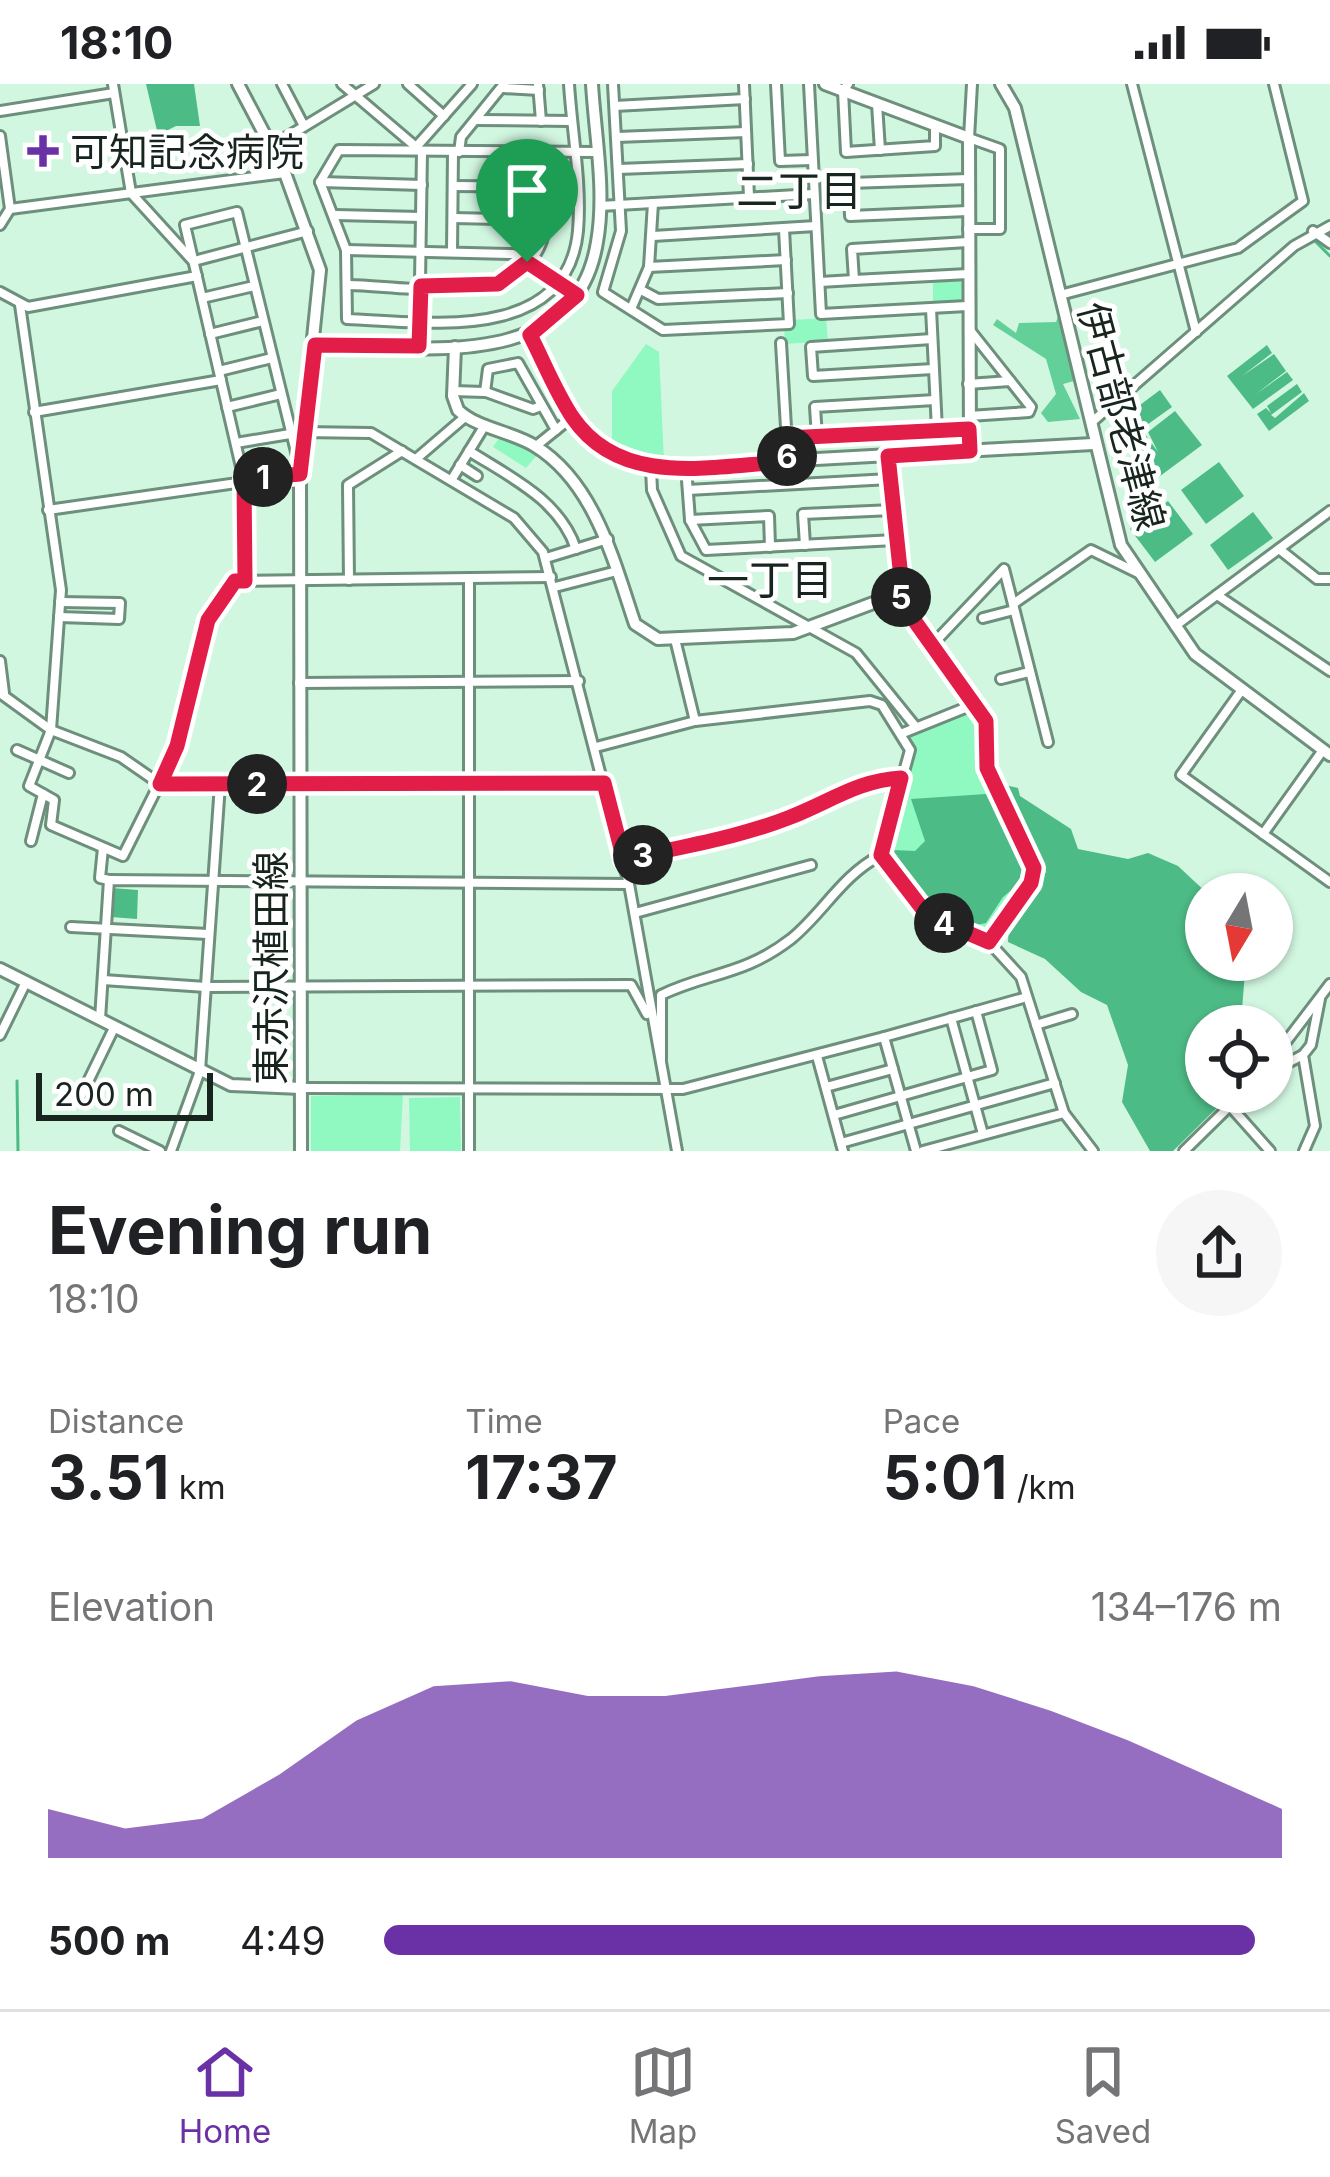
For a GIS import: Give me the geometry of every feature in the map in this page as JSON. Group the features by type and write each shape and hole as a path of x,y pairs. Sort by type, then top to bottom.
{"street":[{"path":"282,84 304,127"},
{"path":"342,84 420,149"},
{"path":"272,146 374,84"},
{"path":"408,84 444,116"},
{"path":"419,346 420,149 472,84"},
{"path":"320,182 346,250 347,320 495,320 520,311 555,281 578,234 569,84"},
{"path":"315,345 494,346 530,335 577,295 597,245 592,84"},
{"path":"613,84 620,205 617,253 603,292 663,330 789,324 784,229"},
{"path":"744,84 749,197"},
{"path":"776,84 780,161 812,160"},
{"path":"809,84 820,314 967,306"},
{"path":"825,84 846,87 877,104 1000,148 1000,229 852,249 854,280"},
{"path":"970,451 967,306 972,84"},
{"name":"伊古部老津線","path":"1001,84 1015,108 1117,533 1138,573 1195,654 1326,753"},
{"path":"1132,84 1196,332"},
{"path":"1059,295 1238,248 1303,202 1274,84"},
{"name":"東赤沢植田線","path":"240,85 285,173 310,231 320,270 315,345 296,433 300,470 301,1151"},
{"path":"452,252 453,186 461,137 503,86 539,87 541,121"},
{"path":"846,87 846,152 935,146 935,125"},
{"path":"0,111 113,88 131,193 194,261"},
{"path":"615,106 745,100"},
{"path":"877,104 880,150"},
{"path":"476,120 571,121"},
{"path":"617,137 746,132"},
{"path":"0,136 10,209 0,225"},
{"path":"320,182 339,150 596,152"},
{"path":"349,285 498,284 527,262 540,245 546,220 542,154"},
{"path":"619,169 748,164"},
{"path":"10,209 285,173"},
{"path":"968,179 848,183 850,216 968,211"},
{"path":"320,182 422,185"},
{"path":"453,186 545,187"},
{"path":"599,206 814,194"},
{"path":"631,309 649,267 653,203"},
{"path":"245,581 244,479 184,225 237,212 281,394 296,433"},
{"path":"335,215 421,217"},
{"path":"453,218 546,220"},
{"path":"653,236 816,226"},
{"path":"1090,424 1313,231 1330,226"},
{"path":"194,261 310,231"},
{"path":"1313,231 1330,243"},
{"path":"346,250 513,254 577,295"},
{"path":"649,267 786,260"},
{"path":"819,282 968,274"},
{"path":"0,292 20,305 197,277"},
{"path":"202,298 254,286"},
{"path":"641,290 658,299 788,292"},
{"path":"20,305 60,602 51,730 29,786 54,800 50,824 123,856 177,746 208,620 235,581 551,577"},
{"path":"931,309 937,430"},
{"path":"210,334 263,321"},
{"path":"786,438 937,430 1029,412 968,327"},
{"path":"530,335 572,417 607,450 652,468 1093,444"},
{"path":"932,339 811,346 813,376 933,369"},
{"path":"781,343 788,461"},
{"path":"455,347 455,406 465,417 536,446 593,512 608,539 639,630 651,638 805,629 900,593"},
{"path":"34,412 220,375 272,358"},
{"path":"485,392 488,369 518,363 556,430"},
{"path":"967,384 1010,382"},
{"path":"453,391 485,392 533,409 541,406"},
{"path":"227,407 281,394"},
{"path":"817,437 814,406 935,400"},
{"path":"416,459 465,417"},
{"path":"536,446 572,417"},
{"path":"452,479 484,425"},
{"path":"236,443 296,433 371,434 522,525 546,558 624,860 677,1151"},
{"path":"349,580 348,485 401,451"},
{"path":"469,451 543,499 571,532 576,549"},
{"path":"888,456 900,593 914,625 933,644 986,721 987,768 1034,876 989,942"},
{"path":"460,465 477,476"},
{"path":"686,467 690,520 706,550 896,540"},
{"path":"652,468 652,490 681,556 805,629 856,653 915,727"},
{"path":"48,510 300,470"},
{"path":"688,490 890,479"},
{"path":"805,544 803,514 893,510"},
{"path":"690,520 769,516 770,547"},
{"path":"1175,626 1328,516"},
{"path":"546,558 608,539"},
{"path":"1279,549 1316,579 1330,579"},
{"path":"983,618 1013,607 1091,550 1138,573"},
{"path":"933,644 1004,569 1048,742"},
{"path":"554,588 617,571"},
{"path":"469,1151 470,578"},
{"path":"1217,596 1328,666"},
{"path":"59,617 119,619 120,603 60,602"},
{"path":"675,639 695,722"},
{"path":"0,661 2,693 51,730 121,757 160,784 604,783"},
{"path":"1001,679 1029,672"},
{"path":"299,683 579,681"},
{"path":"1241,692 1181,775 1330,882"},
{"path":"596,747 695,722 870,701 882,705 910,750 881,855 843,879 795,936 758,961 661,995 665,1046 660,1060"},
{"path":"903,733 975,704"},
{"path":"16,750 69,773"},
{"path":"1263,833 1326,753"},
{"path":"624,860 787,819 836,799 855,785 901,778"},
{"path":"171,1151 200,1071 220,784"},
{"path":"31,841 43,794"},
{"path":"103,848 100,878 109,880 629,884"},
{"path":"881,855 928,916 989,942 1021,977 1064,1113 1094,1151"},
{"path":"635,913 811,865"},
{"path":"100,1020 109,880"},
{"path":"71,927 208,934"},
{"path":"0,969 239,1087 683,1089 1027,997"},
{"path":"103,980 206,987 631,985 652,1024"},
{"path":"0,1035 26,982"},
{"path":"1293,1033 1330,984"},
{"path":"1293,1060 1311,1045 1320,999"},
{"path":"834,1115 992,1070 976,1011"},
{"path":"1036,1024 1072,1014"},
{"path":"951,1018 983,1134"},
{"path":"80,1100 114,1028"},
{"path":"884,1037 920,1151 954,1147 983,1134 1064,1113"},
{"path":"1303,1055 1315,1126 1304,1151"},
{"path":"817,1056 842,1147 1055,1083"},
{"path":"826,1087 893,1069"},
{"path":"1184,1151 1223,1113"},
{"path":"1236,1113 1270,1151"},
{"path":"119,1131 160,1151"}],"shaded area":[{"path":"146,84 194,84 200,126 176,126 158,135"},
{"path":"963,277 963,302 933,303 933,278"},
{"path":"1060,311 1074,381 1063,384 1080,419 1048,422 1041,413 1056,394 1046,359 993,325 997,319 1016,333 1019,323 1056,322"},
{"path":"826,318 828,341 785,344 784,327 792,326 792,320"},
{"path":"646,344 659,352 664,462 612,445 612,391"},
{"path":"1267,345 1272,353 1242,376 1274,354 1286,371 1256,394 1287,372 1293,380 1253,409 1227,376"},
{"path":"1297,384 1302,392 1271,415 1275,418 1304,393 1309,401 1269,431 1257,414 1266,408 1271,413 1267,406"},
{"path":"1160,390 1172,407 1144,427 1132,411"},
{"path":"1175,411 1202,445 1152,482 1127,447 1145,434 1158,452 1148,432"},
{"path":"501,435 538,454 526,468 493,447"},
{"path":"1219,462 1244,496 1206,524 1181,490"},
{"path":"1168,501 1193,534 1155,562 1130,529"},
{"path":"1253,512 1273,538 1228,570 1210,545"},
{"path":"975,708 985,731 984,774 1030,866 1028,883 987,937 929,914 883,855 913,750 908,733"},
{"path":"1005,785 1018,788 1020,796 1071,829 1078,849 1128,859 1148,853 1178,866 1186,873 1185,981 1244,981 1242,1005 1185,1005 1185,1113 1212,1113 1173,1151 1150,1151 1122,1102 1128,1065 1107,1005 1081,992 1045,959 1008,942 1009,923 1046,872 1003,792 996,794 992,805 1025,871 1024,880 1003,897 986,923 969,925 942,914 893,850 915,851 925,841 911,799 986,794"},
{"path":"112,888 138,890 137,919 111,917"},
{"path":"403,1094 400,1151 311,1151 311,1096"},
{"path":"460,1097 461,1151 410,1151 409,1098"}],"waterway":[{"path":"1315,241 1330,256"},
{"path":"17,1081 18,1151"}],"place":[{"name":"可知記念病院","path":"43,151"}],"district":[{"name":"二丁目","path":"799,190"},
{"name":"一丁目","path":"770,579"}],"route":[{"path":"527,262 577,295 530,335 572,417 593,440 629,461 652,468 783,462 788,461 786,438 969,429 970,451 888,456 904,606 986,721 987,768 1034,868 1031,883 1007,910 989,942 928,916 881,855 901,778 855,785 836,799 787,819 624,860 604,783 160,784 177,746 208,620 235,581 245,581 244,479 300,474 315,345 419,346 421,286 481,288 511,278 527,262"}]}
